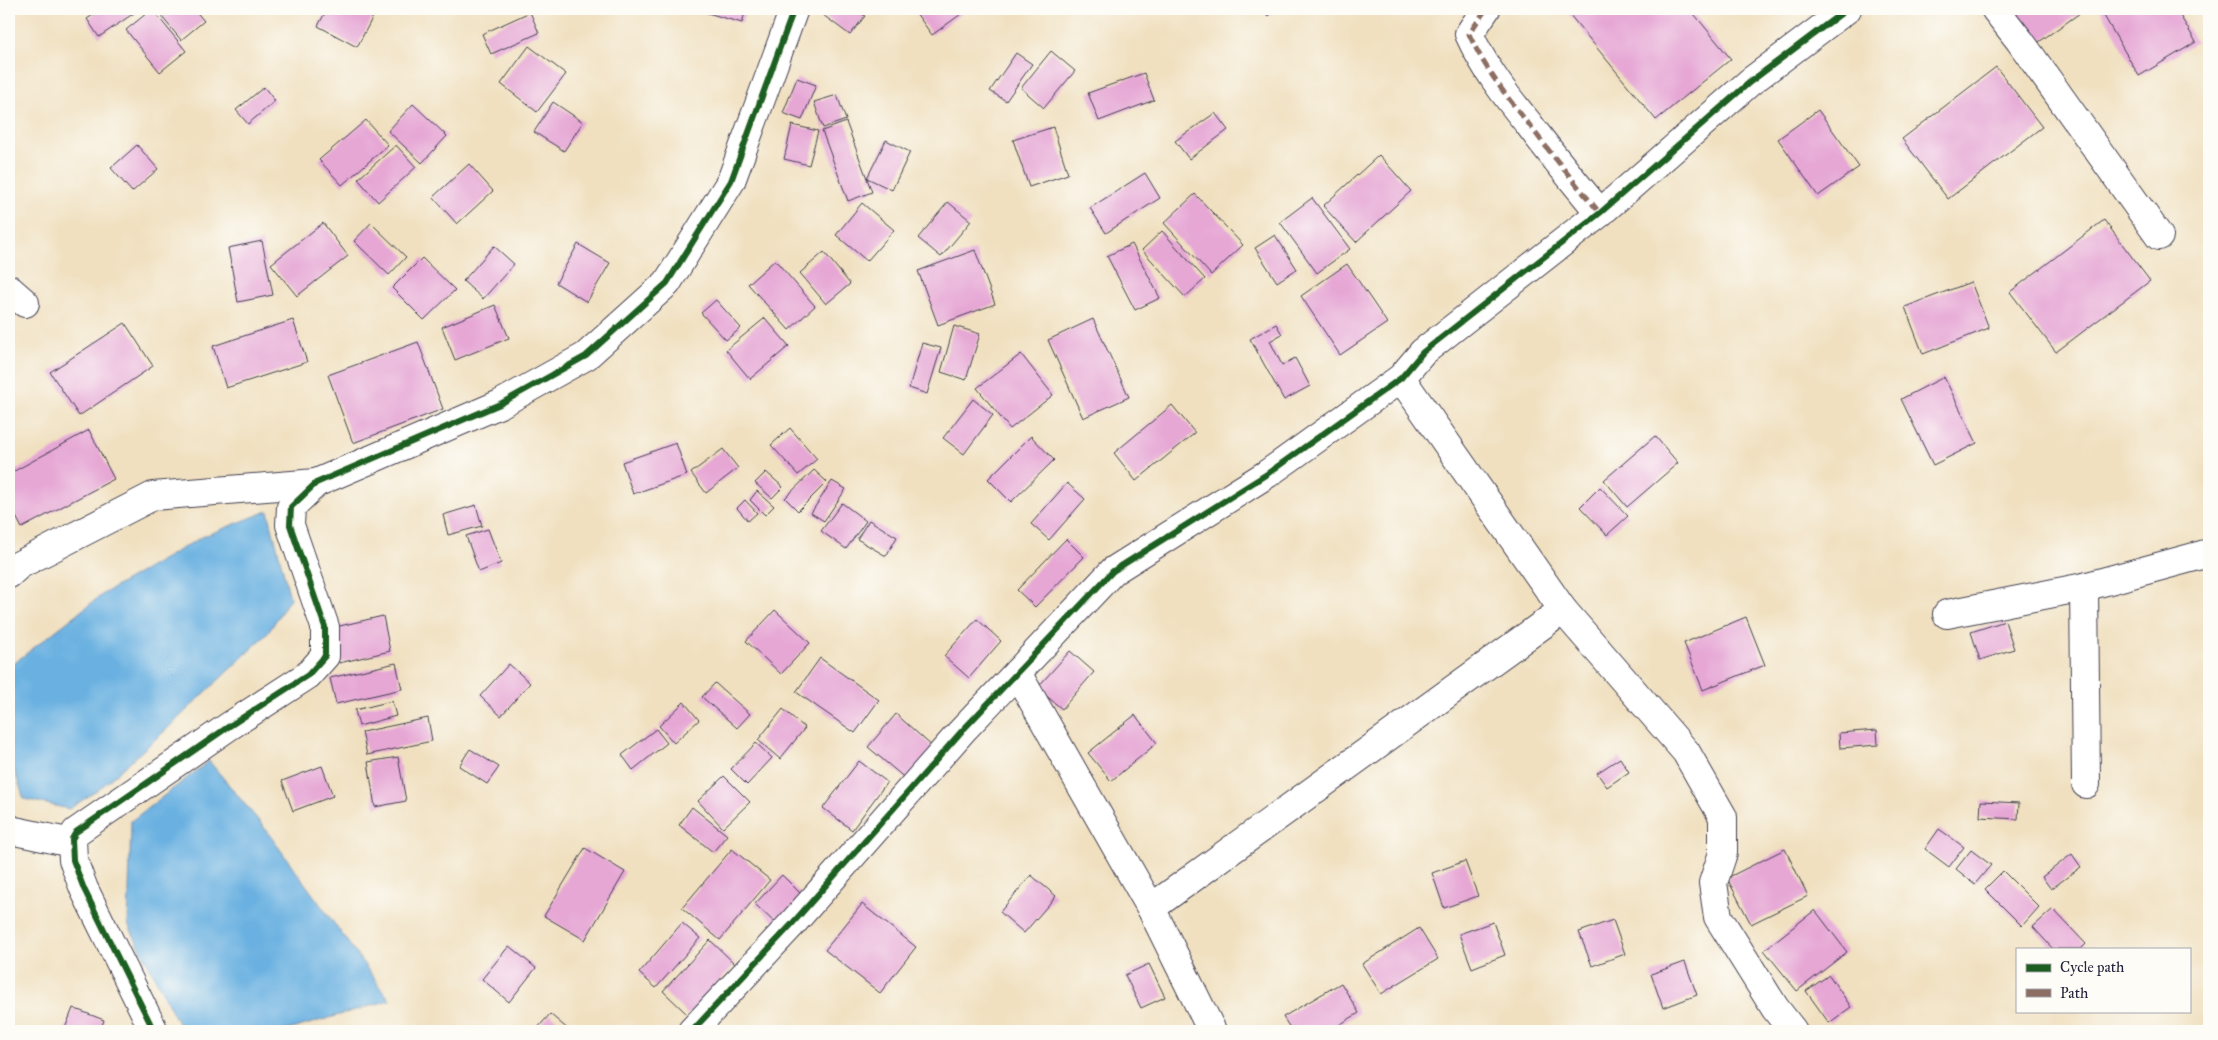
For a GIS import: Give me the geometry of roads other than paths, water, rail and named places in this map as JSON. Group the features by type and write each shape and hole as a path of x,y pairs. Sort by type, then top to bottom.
{"street":[{"path":"9,574 19,565 153,496 316,483 500,404 586,356 667,283 731,181 794,9"},
{"path":"1486,9 1468,34 1479,57 1499,87 1564,171 1600,212"},
{"path":"702,1029 961,732 1113,571 1266,474 1401,378 1423,352 1600,212 1750,82 1847,9"},
{"path":"1995,9 2020,41 2159,236"},
{"path":"1401,378 1564,610 1686,752 1723,817 1723,853 1713,883 1718,917 1775,1008 1793,1031"},
{"path":"154,1031 84,889 73,860 72,839 76,832 228,727 308,675 325,656 325,627 290,525 292,507 316,483"},
{"path":"1947,614 2084,587 2209,553"},
{"path":"2084,587 2086,784"},
{"path":"1151,908 1564,610"},
{"path":"1016,673 1151,908 1212,1031"},
{"path":"9,828 10,830 72,843"}],"water":[{"path":"268,511 290,598 268,633 167,729 98,790 69,809 24,799 9,754 9,667 103,594 202,537"},
{"path":"209,761 263,826 390,1000 285,1031 182,1031 128,924 131,821"}]}
